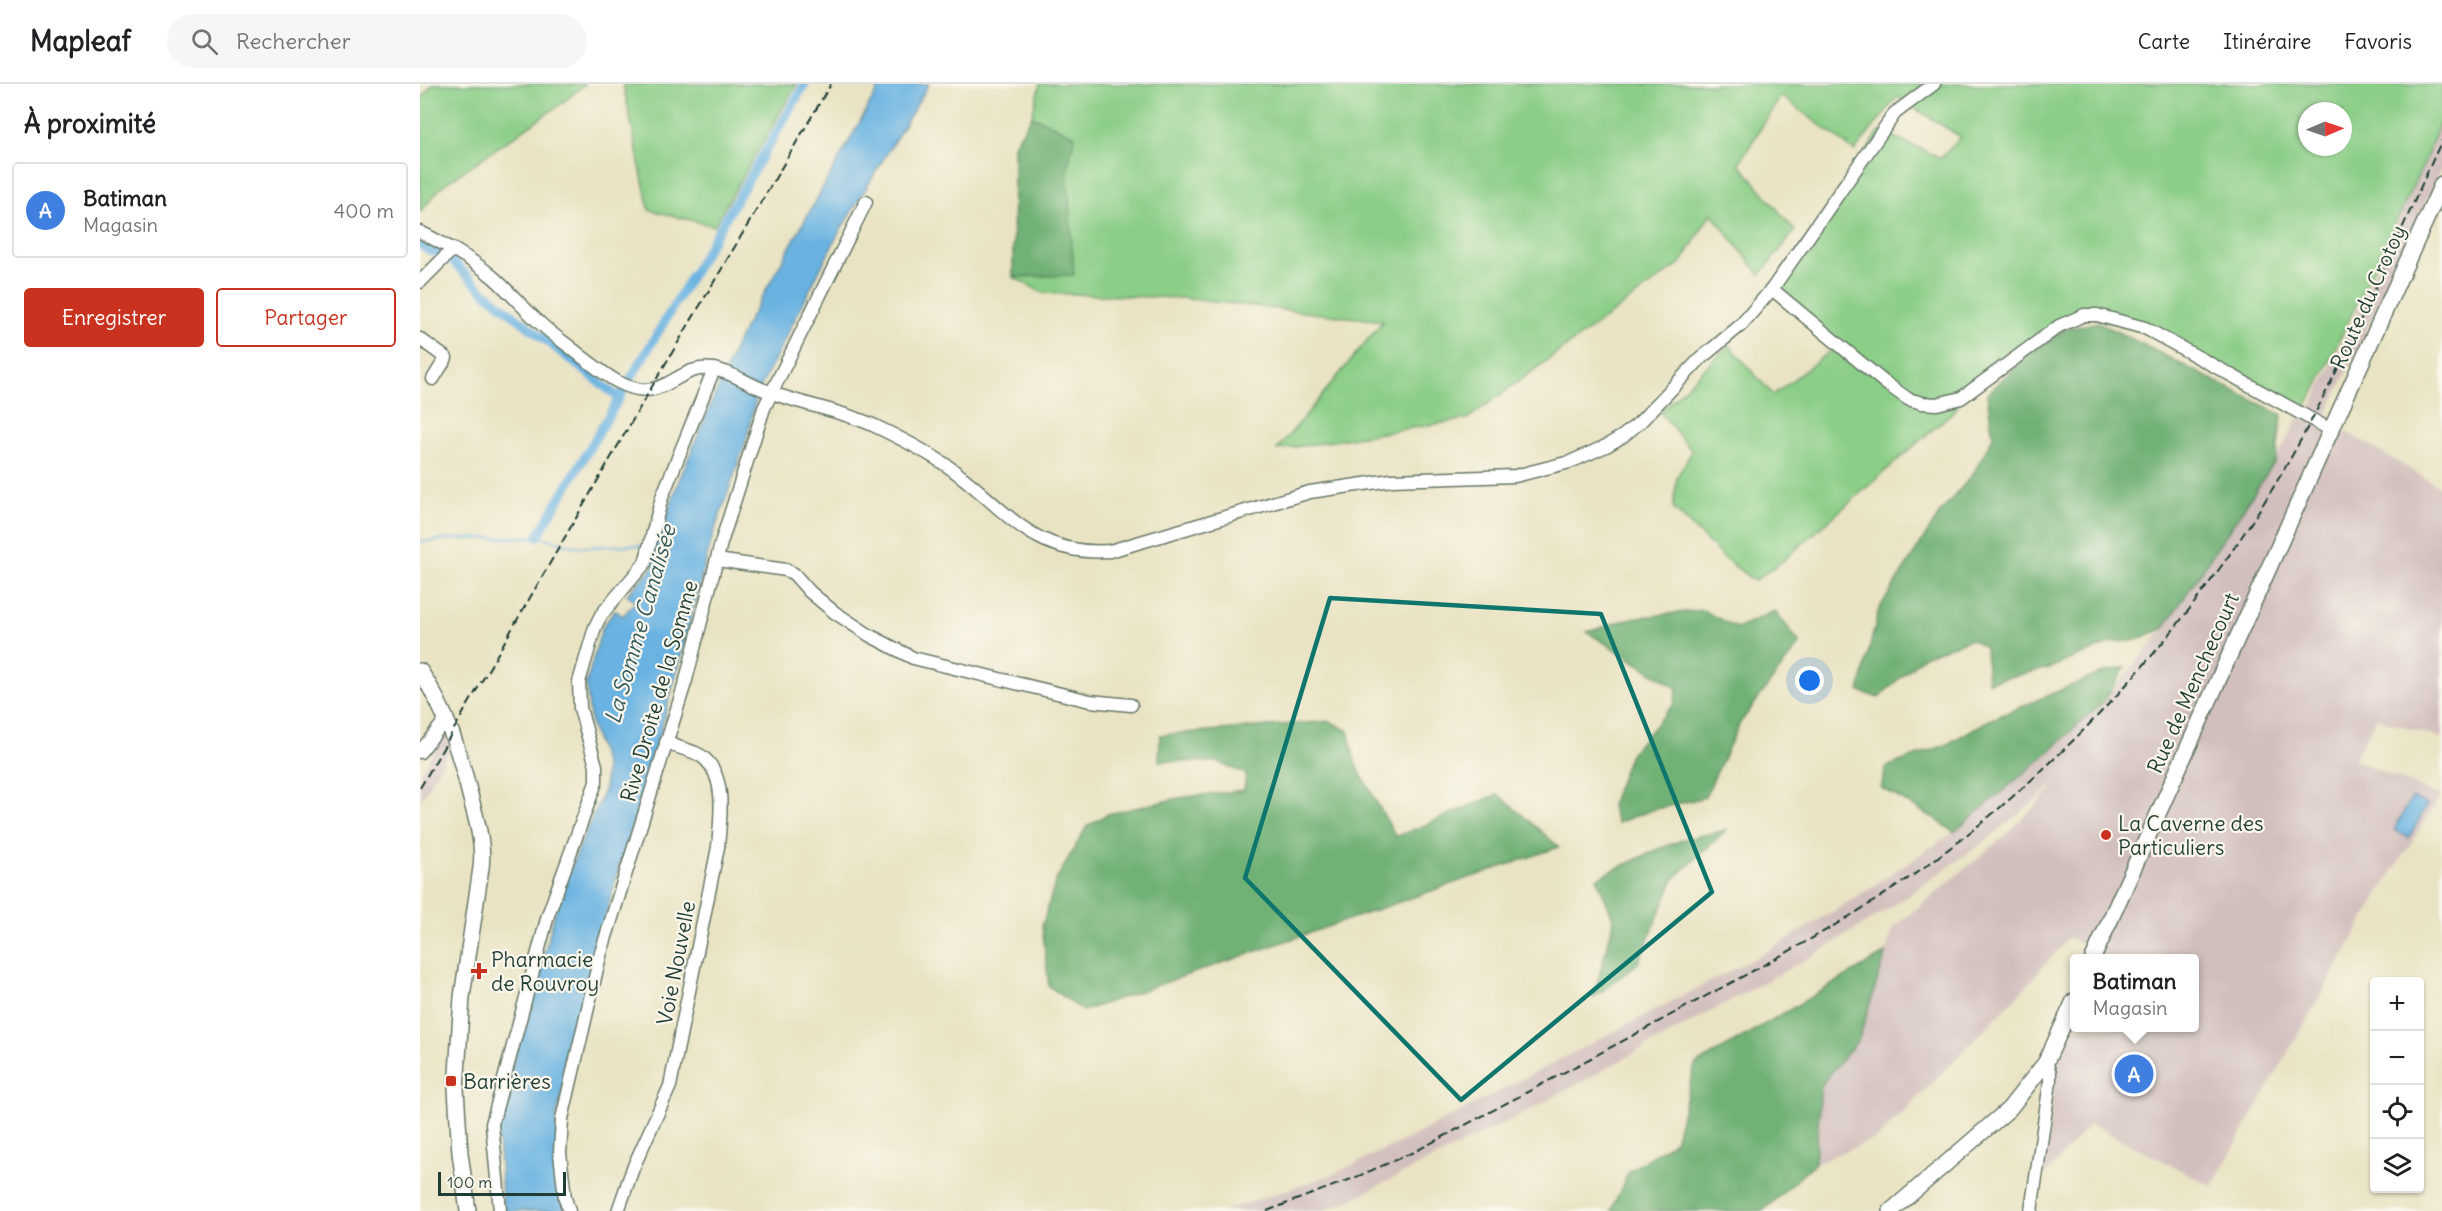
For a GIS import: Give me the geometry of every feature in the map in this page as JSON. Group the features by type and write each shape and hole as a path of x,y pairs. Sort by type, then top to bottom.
{"main road":[{"name":"Route du Crotoy","path":"2332,428 2442,184"},
{"name":"Rue de Menchecourt","path":"2095,954 2332,428"},
{"path":"420,671 447,718 463,766 481,836 482,851 460,1017 456,1089 460,1153 468,1211"},
{"path":"1891,1211 1994,1124 2046,1062 2070,1010"}],"street":[{"path":"420,232 453,249 494,277 543,326 625,385 655,390 693,371 717,370 769,392 858,419 901,440 942,462 975,487 1017,525 1043,540 1076,550 1110,551 1310,492 1336,487 1426,478 1515,476 1552,468 1587,456 1623,436 1640,422 1700,359 1741,325 1772,289 1880,131 1903,105 1934,84"},
{"name":"Rive Droite de la Somme","path":"569,1211 560,1153 562,1119 600,956 686,680 717,560 769,392 866,202"},
{"path":"420,282 453,249"},
{"path":"1772,289 1884,382 1908,399 1922,403 1937,404 1961,398 2059,326 2084,315 2097,315 2145,328 2332,428"},
{"path":"420,339 446,358 433,379"},
{"path":"500,1211 492,1124 548,915 596,782 596,766 580,708 579,682 600,615 645,563 662,497 717,370"},
{"path":"717,560 786,570 794,574 810,592 834,612 869,635 913,658 1090,701 1131,705"},
{"path":"420,752 447,718"},
{"name":"Voie Nouvelle","path":"618,1211 633,1167 670,1086 683,1031 718,846 721,810 718,784 712,768 705,758 666,742"},
{"path":"2031,1211 2050,1073 2046,1062"},
{"path":"2037,1075 2043,1080 2048,1092"}],"highlighted area":[{"path":"1330,598 1601,614 1712,892 1461,1100 1245,878"}],"shaded area":[{"path":"2442,117 2442,167 2325,419 2442,488 2442,739 2376,718 2354,760 2441,796 2379,893 2212,1186 2090,1124 2043,1177 2058,1052 2070,1009 2070,1032 2199,1032 2199,954 2085,954 2087,947 2069,937 2021,992 1878,1138 1815,1163 1821,1084 1859,1039 1893,928 2007,834 2062,778 1985,841 1893,906 1814,955 1532,1109 1350,1200 1322,1211 1224,1211 1331,1175 1413,1136 1759,956 1852,900 1954,832 2043,757 2105,700 2163,629 2276,460 2298,418 2325,420 2309,411 2356,314 2425,161"},
{"path":"445,732 450,748 420,802 420,774"}],"green space":[{"path":"433,84 585,84 561,104 442,186 420,212 420,100"},
{"path":"623,84 797,84 714,226 649,210"},
{"path":"1040,84 2442,84 2442,117 2425,161 2316,389 2302,413 2159,336 2084,315 1961,398 1957,408 1784,560 1754,581 1723,557 1673,508 1677,477 1692,451 1660,412 1729,345 1773,395 1838,345 1772,289 1880,131 1941,158 1961,137 1897,97 1855,151 1781,96 1739,163 1795,231 1760,275 1711,213 1682,262 1467,419 1277,450 1383,321 1181,298 1043,293 1013,277 1014,158 1032,116"},
{"path":"1032,116 1075,136 1067,169 1074,275 1013,277 1014,145"},
{"path":"2098,322 2282,415 2276,460 2163,629 2132,641 2114,642 2049,668 1988,682 1985,647 1971,639 1924,656 1878,698 1859,691 1879,609 1940,513 1973,474 1993,437 1987,394 2028,355 2067,329"},
{"path":"1702,610 1737,628 1775,611 1800,643 1740,723 1705,797 1652,810 1617,823 1611,805 1630,754 1674,704 1677,688 1587,632 1632,618"},
{"path":"2125,667 2105,700 2043,757 1954,832 1881,788 1886,767 1948,744 1985,722 2099,674"},
{"path":"1330,721 1348,731 1356,765 1396,837 1498,794 1559,847 1083,1011 1049,986 1042,926 1056,880 1087,826 1108,814 1179,798 1244,790 1246,774 1217,762 1159,761 1160,735"},
{"path":"1726,830 1674,879 1638,963 1593,998 1614,921 1597,878 1685,839"},
{"path":"1886,953 1859,1039 1821,1085 1815,1163 1763,1211 1611,1211 1629,1171 1675,1141 1695,1065"}],"water":[{"name":"La Somme Canalisée","path":"881,84 929,84 838,234 757,394 746,441 712,538 651,768 617,874 584,999 556,1119 565,1211 503,1211 498,1135 508,1078 534,993 560,893 605,788 605,765 591,725 586,684 602,628 615,610 623,616 635,602 627,595 653,567 651,555 656,537 660,536 678,483 738,340"},
{"path":"2412,797 2427,805 2409,838 2394,830"}],"waterway":[{"path":"537,537 805,84"},
{"path":"420,245 430,251 441,253"},
{"path":"451,260 483,291 618,397"},
{"name":"La Somme Canalisée","path":"420,542 537,537 582,547 643,546"}],"railway":[{"path":"420,788 650,390 831,84"},
{"path":"1267,1211 1354,1178 1416,1151 1751,972 1865,907 1919,871 2023,788 2071,743 2161,645 2202,593 2240,539 2276,483 2322,400 2442,140"}],"place":[{"name":"La Caverne des Particuliers","path":"2106,835"},
{"name":"Pharmacie de Rouvroy","path":"479,971"},
{"name":"Batiman","path":"2134,1074"},
{"name":"Barrières","path":"451,1081"}]}
